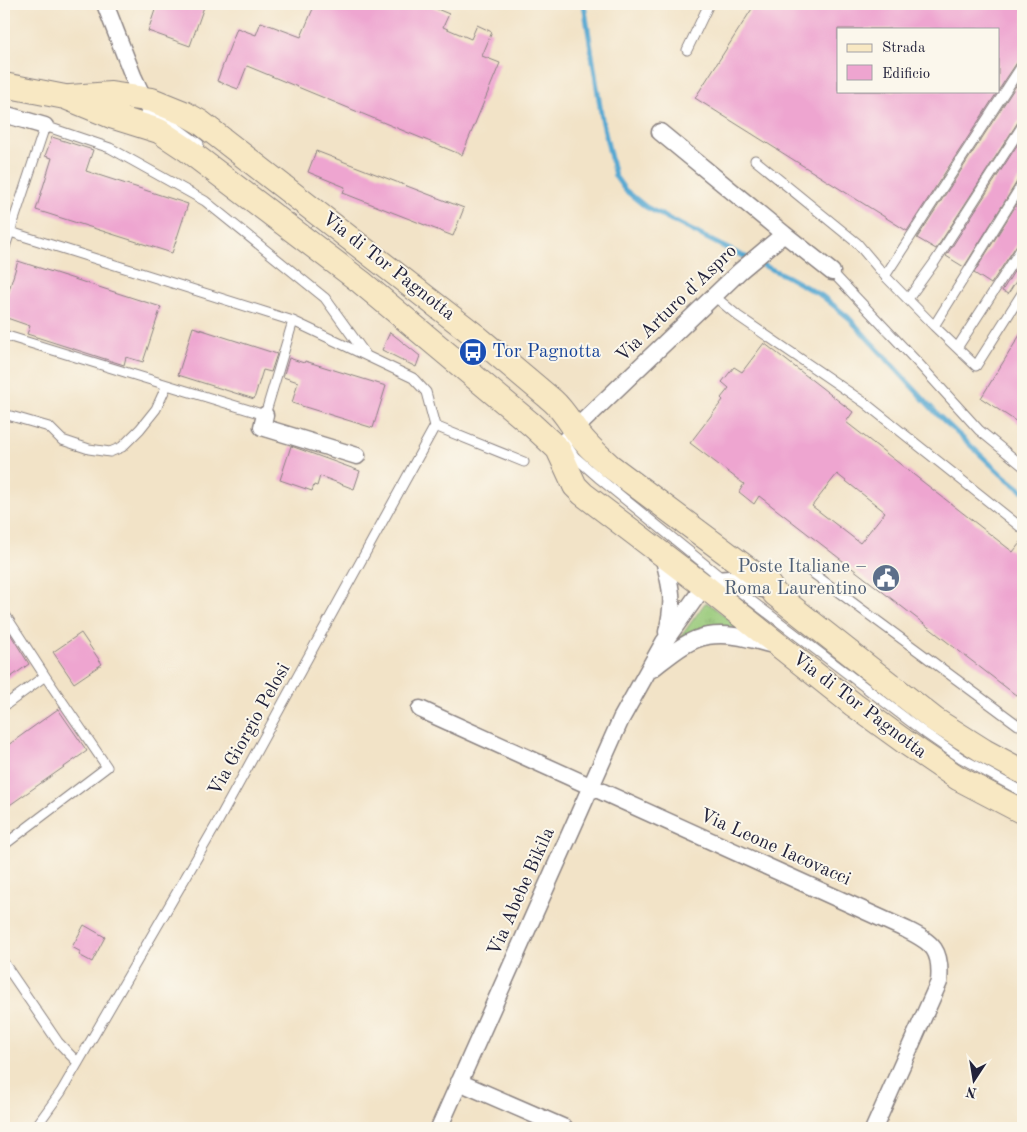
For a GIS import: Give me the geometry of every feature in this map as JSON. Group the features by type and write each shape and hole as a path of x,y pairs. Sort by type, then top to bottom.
{"street":[{"path":"106,4 143,99 159,131"},
{"name":"Via di Tor Pagnotta","path":"4,84 65,97 111,116 159,131 180,144 361,282 484,384 564,439 591,448 610,466 768,584 774,594"},
{"name":"Via di Tor Pagnotta","path":"65,97 111,94 143,99 165,104 200,122 476,337 563,410 564,439 575,486 582,494 664,556 714,582 780,647 905,742 958,778 1023,812"},
{"path":"4,114 45,126"},
{"path":"660,132 832,272"},
{"name":"Via Arturo d'Aspro","path":"564,439 742,269 784,234"},
{"path":"265,415 262,427 357,456"},
{"name":"Via Abebe Bikila","path":"664,556 672,599 672,611 664,642"},
{"name":"Via di Tor Pagnotta","path":"714,582 732,578 750,582 774,594 935,720 984,751 1023,772"},
{"name":"Via Abebe Bikila","path":"439,1128 621,719 664,642 714,582"},
{"name":"Via Abebe Bikila","path":"646,674 683,647 707,636 733,636 780,647"},
{"name":"Via Leone Iacovacci","path":"420,708 907,930 931,944 938,958 939,982 874,1128"},
{"path":"459,1082 564,1128"}],"lane":[{"path":"687,50 708,4"},
{"path":"885,276 1023,64"},
{"name":"Via di Tor Pagnotta","path":"143,99 165,119 203,147"},
{"path":"908,299 934,263 1023,125"},
{"path":"4,250 7,231 45,126 110,148 205,202 325,298 366,355"},
{"name":"Via di Tor Pagnotta","path":"159,131 187,135"},
{"path":"756,160 857,242 885,276 976,366 1023,292"},
{"path":"934,326 1023,183"},
{"path":"7,231 293,321 413,378 426,392 435,426 524,462"},
{"path":"957,348 1023,246"},
{"path":"832,272 979,430 1023,466"},
{"path":"714,296 738,316 865,403 1023,529"},
{"path":"4,335 265,415 293,321"},
{"path":"4,414 48,427 62,440 95,451 110,452 122,447 140,429 156,409 167,384"},
{"name":"Via Giorgio Pelosi","path":"35,1128 61,1092 216,825 435,426"},
{"name":"Via di Tor Pagnotta","path":"564,439 575,457 714,582 961,758 1023,792"},
{"path":"810,571 1018,725 1023,725"},
{"path":"4,613 107,767 4,845"},
{"path":"4,706 46,676"},
{"path":"4,963 58,1042 78,1063"}],"green space":[{"path":"705,603 708,603 743,630 717,626 703,628 679,639"}],"building":[{"path":"157,4 205,4 190,46 148,31"},
{"path":"315,4 425,4 449,14 443,27 471,39 477,25 492,32 482,56 500,63 462,155 247,66 238,89 217,81 237,28 256,35 261,22 301,37"},
{"path":"755,4 1023,4 1023,58 1018,61 1000,89 1000,28 837,28 837,92 998,92 907,231 695,98"},
{"path":"1023,75 1023,119 1018,122 936,249 917,238"},
{"path":"1023,136 1023,177 1018,180 964,267 946,256"},
{"path":"52,137 93,150 86,171 188,204 172,253 36,210 52,158 45,156"},
{"path":"316,151 464,208 453,236 343,193 345,187 308,172"},
{"path":"1023,194 1023,240 1018,243 991,284 974,273"},
{"path":"1023,257 1023,270 1008,294 1002,291"},
{"path":"18,261 161,307 143,362 126,357 124,365 27,334 30,326 4,317 4,306"},
{"path":"193,327 277,354 271,372 263,370 254,399 178,375"},
{"path":"1023,330 1023,426 981,398"},
{"path":"390,332 420,356 416,367 382,350"},
{"path":"764,343 853,412 846,422 1013,552 1023,539 1023,688 1017,696 759,496 754,504 739,492 744,484 690,443 723,400 721,398 729,388 722,382 734,367 742,372","holes":["837,474 885,512 860,543 812,506"]},
{"path":"289,358 304,363 305,361 386,386 373,428 292,403 298,382 283,377"},
{"path":"291,446 360,471 354,489 320,476 317,486 314,485 312,491 280,480"},
{"path":"4,624 29,664 4,682"},
{"path":"81,633 102,664 74,683 53,652"},
{"path":"58,709 87,751 4,809 4,748"},
{"path":"84,925 105,937 92,962 79,955 81,952 72,947"}],"waterway":[{"path":"584,4 602,119 615,176 625,190 646,207 786,276 822,296 848,317 939,416 1000,473 1023,491"}],"place":[{"name":"Tor Pagnotta","path":"473,352"},
{"name":"Poste Italiane – Roma Laurentino","path":"886,578"}]}
